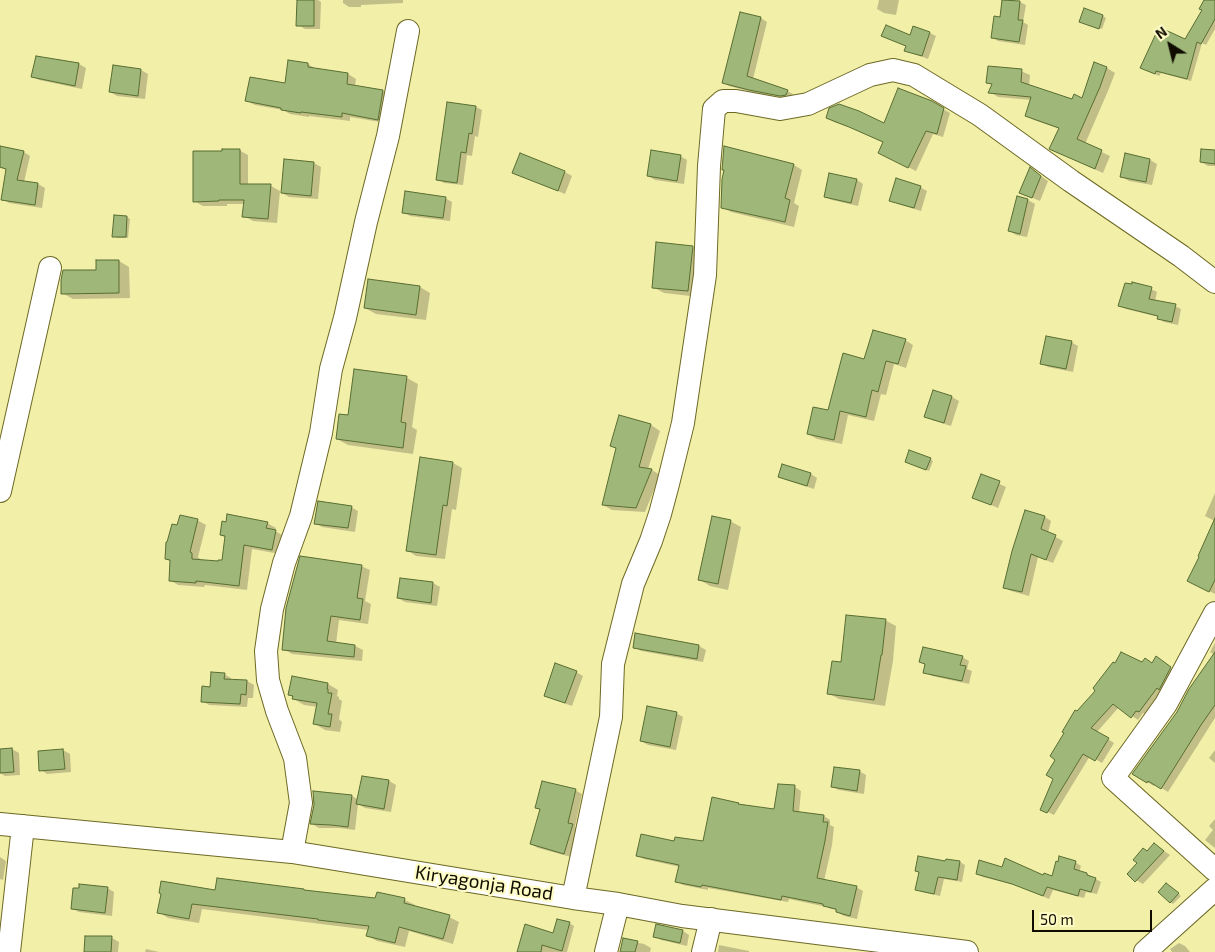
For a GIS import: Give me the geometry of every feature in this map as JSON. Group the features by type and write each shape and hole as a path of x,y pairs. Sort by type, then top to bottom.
{"street":[{"path":"292,852 301,803 295,758 277,711 268,680 266,651 274,600 284,563 301,516 321,433 331,369 388,136 408,31"},
{"path":"573,898 611,717 613,664 633,584 651,542 660,514 683,423 705,275 714,109 723,101 736,101 780,109 808,104 870,75 894,70 914,75 980,115 1215,282"},
{"path":"0,491 50,268"},
{"path":"1215,613 1166,704 1113,778 1215,870"},
{"name":"Kiryagonja Road","path":"0,824 292,852 682,916 967,952"},
{"path":"9,952 23,826"},
{"path":"1145,952 1215,890"},
{"path":"606,952 618,904"},
{"path":"703,952 711,919"}],"building":[{"path":"297,0 314,0 314,26 296,26"},
{"path":"1002,0 1020,1 1018,20 1023,20 1019,42 991,38 994,16 1000,17"},
{"path":"1204,0 1215,0 1215,19 1201,44 1197,42 1187,79 1156,71 1155,74 1140,68 1159,27 1185,39 1202,10 1199,9"},
{"path":"1084,8 1103,15 1099,29 1079,22"},
{"path":"740,12 761,17 747,76 788,90 786,95 780,96 722,83"},
{"path":"886,25 910,35 913,26 930,32 922,56 904,51 906,46 881,36"},
{"path":"36,56 79,63 75,86 31,77"},
{"path":"288,60 308,63 308,67 348,73 347,84 383,90 378,120 342,113 342,117 301,113 245,101 250,77 285,83"},
{"path":"1094,62 1107,67 1077,139 1102,150 1095,169 1049,149 1059,128 1025,116 1031,97 988,93 992,84 986,83 988,66 1022,69 1021,82 1072,99 1074,94 1082,98"},
{"path":"113,65 141,69 138,96 109,92"},
{"path":"898,88 932,101 944,108 937,134 926,131 908,168 878,153 883,142 826,118 829,108 839,104 884,123"},
{"path":"447,102 476,106 472,134 469,133 466,153 461,152 457,183 436,180"},
{"path":"0,146 24,151 17,180 38,183 35,205 1,200 6,169 0,167"},
{"path":"724,146 794,164 785,198 790,200 785,222 721,208"},
{"path":"222,149 240,149 240,184 271,184 268,219 242,217 244,200 193,202 193,151 222,151"},
{"path":"1201,149 1215,150 1215,164 1200,162"},
{"path":"651,150 681,155 677,181 647,176"},
{"path":"520,153 565,171 558,191 512,173"},
{"path":"1125,153 1150,159 1146,182 1120,177"},
{"path":"284,159 314,162 311,196 281,193"},
{"path":"1030,167 1041,176 1032,198 1019,193"},
{"path":"829,173 857,179 851,203 824,197"},
{"path":"896,178 921,186 914,208 889,201"},
{"path":"405,191 446,197 443,218 402,213"},
{"path":"1017,196 1028,199 1020,234 1008,231"},
{"path":"114,215 127,216 126,237 112,237"},
{"path":"656,242 693,246 688,291 652,288"},
{"path":"96,260 119,260 119,293 61,294 63,270 96,270"},
{"path":"368,279 420,286 416,315 364,308"},
{"path":"1132,282 1152,287 1149,299 1176,304 1172,322 1157,319 1158,316 1118,306 1125,283 1132,284"},
{"path":"873,330 906,339 898,364 886,361 878,392 872,390 866,417 840,411 834,440 807,434 813,407 828,410 843,353 864,359"},
{"path":"1046,336 1072,341 1066,369 1040,364"},
{"path":"354,369 407,376 401,422 406,423 403,448 336,439 339,414 348,415"},
{"path":"933,390 952,396 944,423 924,417"},
{"path":"619,415 651,424 639,467 652,469 636,508 602,505 616,448 610,446"},
{"path":"909,450 931,458 926,470 905,462"},
{"path":"420,457 453,462 447,506 443,505 436,555 406,551"},
{"path":"782,464 811,473 807,486 778,477"},
{"path":"981,474 1000,481 991,505 972,498"},
{"path":"318,501 352,506 348,528 314,524"},
{"path":"1025,510 1045,516 1041,529 1056,535 1046,560 1031,554 1022,592 1003,588"},
{"path":"227,514 268,522 266,528 276,530 272,550 244,545 239,586 196,581 196,583 169,581 170,560 165,559 166,542 172,524 177,525 180,515 198,519 190,552 192,553 192,559 218,561 222,560 225,536 220,535 222,521 226,522"},
{"path":"712,516 731,520 718,584 698,580"},
{"path":"1215,518 1215,580 1209,592 1187,581"},
{"path":"300,556 362,565 357,598 363,599 360,620 331,616 327,641 355,645 354,657 282,650 286,608"},
{"path":"400,578 433,582 431,603 397,598"},
{"path":"846,615 886,619 874,700 827,694 832,661 841,662"},
{"path":"635,633 699,645 697,659 633,648"},
{"path":"923,647 963,656 960,665 966,666 962,681 923,673 925,664 919,662"},
{"path":"1121,652 1142,662 1145,658 1152,663 1156,656 1171,667 1159,690 1157,688 1139,712 1136,711 1131,718 1113,704 1091,728 1109,738 1095,761 1083,754 1047,813 1040,810 1053,779 1046,775 1055,760 1050,756 1064,733 1062,732 1075,710 1077,711 1095,691 1093,688 1113,662 1115,663"},
{"path":"1215,652 1215,705 1161,789 1148,781 1147,783 1132,774 1177,712 1189,689"},
{"path":"555,663 577,671 565,703 544,696"},
{"path":"211,672 225,673 224,679 247,680 246,695 241,694 240,704 201,702 202,686 210,687"},
{"path":"292,676 328,683 328,693 332,693 328,714 332,714 330,727 313,724 317,703 292,699 293,696 288,695"},
{"path":"647,706 677,712 670,747 640,741"},
{"path":"12,748 14,772 0,773 0,749"},
{"path":"63,749 65,769 39,771 38,751"},
{"path":"834,767 860,770 857,791 831,787"},
{"path":"362,776 389,780 384,809 356,804"},
{"path":"542,781 576,789 568,823 573,824 564,854 530,844 540,809 535,808"},
{"path":"778,784 795,785 793,811 824,815 823,822 828,822 817,878 857,886 850,916 836,912 836,909 823,906 823,904 782,896 781,900 702,885 701,887 675,882 679,865 636,856 641,834 674,841 675,837 703,841 712,797 738,804 774,809"},
{"path":"313,791 352,795 348,827 310,824 314,805"},
{"path":"1154,843 1164,851 1135,882 1127,874 1137,863 1133,860 1143,848 1147,851"},
{"path":"918,856 945,861 946,859 960,861 957,880 938,877 934,894 915,890 919,872 915,871"},
{"path":"1059,856 1076,861 1074,869 1096,878 1091,892 1080,889 1078,896 1047,887 1043,896 1012,884 976,874 979,860 1002,867 1005,858 1043,875 1044,873 1052,876"},
{"path":"217,878 375,898 377,892 405,898 404,903 450,915 443,939 399,927 395,943 366,936 369,926 318,919 192,904 189,919 157,913 161,894 159,893 161,881 215,890"},
{"path":"1166,883 1179,893 1170,903 1158,892"},
{"path":"79,884 108,887 105,913 71,909 73,888 79,888"},
{"path":"557,919 570,922 562,951 542,945 541,952 517,952 525,924 553,933"},
{"path":"656,924 683,930 680,943 653,937"},
{"path":"85,936 112,936 111,952 84,952"},
{"path":"623,938 638,941 635,952 620,952"}]}
